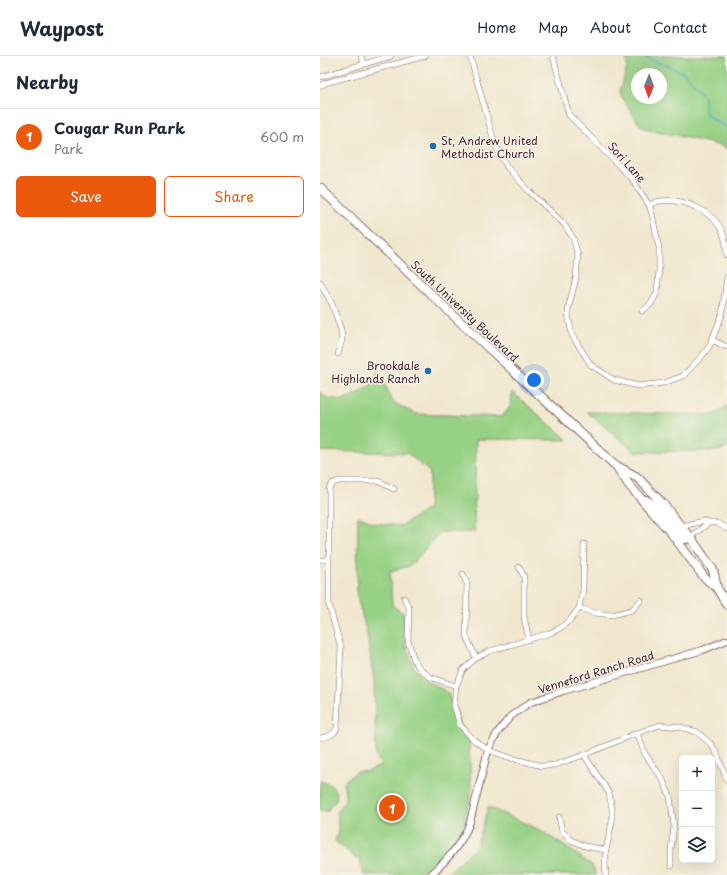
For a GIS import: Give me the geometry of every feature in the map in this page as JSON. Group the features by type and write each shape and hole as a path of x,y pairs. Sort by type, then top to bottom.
{"main road":[{"name":"South University Boulevard","path":"320,188 454,316 615,464 637,477 663,504 690,537 713,570 717,588 727,605"},
{"name":"South University Boulevard","path":"615,464 629,485 672,534 704,577 717,588"},
{"path":"640,496 656,506 682,538 686,539 690,537"}],"street":[{"path":"361,56 364,64"},
{"path":"320,76 391,56"},
{"path":"320,86 325,83 425,56"},
{"path":"470,56 495,145 507,167 530,192 564,224 573,238 578,256 576,278 568,309 569,320 572,334 591,365 614,380 638,386 664,383 683,376 709,347 722,315 727,280"},
{"name":"Sori Lane","path":"553,56 569,115 632,179 649,205 659,248 659,270 657,293 651,304 642,311"},
{"path":"649,205 660,201 677,201 696,206 714,219 723,233 727,255"},
{"path":"320,282 332,304 341,330 342,340 338,354"},
{"path":"712,340 727,348"},
{"path":"320,738 324,738 335,732 337,728 341,648 329,605 329,489 333,483 339,481 378,481 394,488"},
{"path":"681,526 704,521 709,523 717,523 727,528"},
{"path":"690,537 709,523"},
{"path":"584,544 583,589 579,608 570,620 560,628 529,640 490,651 476,658 463,670 456,686 454,705 460,725 474,740 488,750 542,766 555,765 584,755 660,725 680,726 697,732 711,744 717,754 727,780"},
{"path":"320,560 329,560"},
{"path":"519,567 524,577 524,617 529,640"},
{"path":"463,574 467,584 466,636 476,658"},
{"path":"404,598 409,608 408,641 414,660 420,669 430,677 456,686"},
{"path":"579,608 595,613 612,615 632,610 641,600"},
{"name":"Venneford Ranch Road","path":"430,875 440,867 453,852 468,829 488,750 504,723 511,716 531,702 563,691 703,650 727,640"},
{"path":"637,733 645,754 662,778 670,796 674,826 671,866"},
{"path":"584,755 609,793 612,809 612,822 606,850 606,875"},
{"path":"559,817 562,831 571,840 585,846 606,850"}],"green space":[{"path":"627,56 727,56 727,149 723,146 644,128 640,125 621,96 620,91 627,68"},
{"path":"378,371 393,402 415,414 502,417 511,405 512,392 568,440 476,439 474,532 440,532 410,566 390,571 392,605 404,614 405,643 414,668 428,682 446,691 454,705 460,725 469,741 471,792 463,826 443,855 416,875 364,875 360,857 355,859 348,851 335,841 338,831 337,812 345,800 345,790 343,785 347,779 356,772 369,771 382,765 376,757 374,681 367,634 357,596 358,516 374,523 401,526 428,509 430,472 407,453 320,451 320,392 327,398 343,400 357,394 372,384"},
{"path":"727,406 727,448 716,451 635,452 587,412 713,415"},
{"path":"320,781 330,785 336,791 336,799 329,807 329,811 320,811"},
{"path":"488,807 542,831 592,865 596,875 446,875 477,846"}],"waterway":[{"path":"643,56 684,73 704,95 704,107 707,116 727,128"}],"place":[{"name":"St, Andrew United Methodist Church","path":"433,146"},
{"name":"Brookdale Highlands Ranch","path":"428,371"},
{"name":"Cougar Run Park","path":"392,808"}]}
